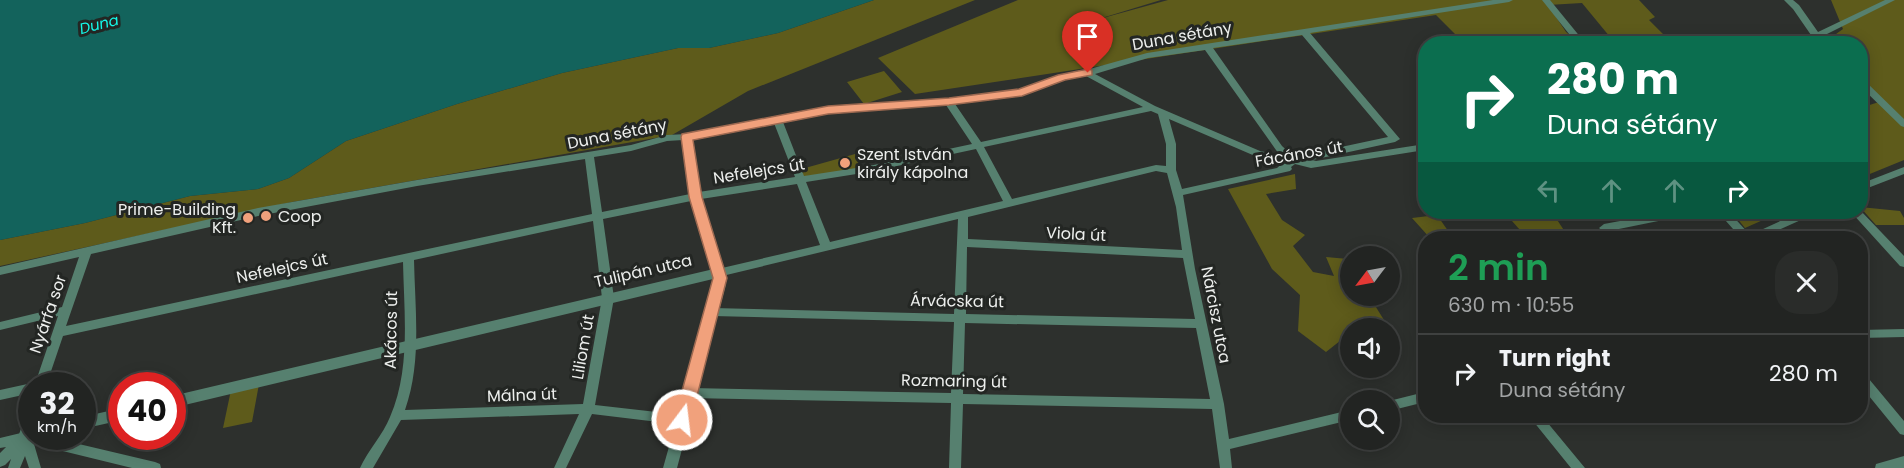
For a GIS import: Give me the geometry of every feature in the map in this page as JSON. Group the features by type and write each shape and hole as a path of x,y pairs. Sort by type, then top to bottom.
{"street":[{"name":"Duna sétány","path":"0,271 258,212 631,148 667,138 687,137 828,110 949,102 1022,92 1062,77 1088,73 1147,56 1509,0"},
{"path":"1546,0 1575,36"},
{"path":"1788,0 1796,7 1816,36 1891,0"},
{"path":"1281,169 1292,160 1395,139 1304,32"},
{"path":"1208,46 1279,148 1292,160"},
{"path":"1088,73 1163,114 1258,154 1316,164"},
{"path":"1868,89 1904,124"},
{"path":"949,102 979,146 1009,204"},
{"name":"Nefelejcs út","path":"59,332 408,255 695,197 869,169 1152,108"},
{"name":"Nárcisz utca","path":"1163,114 1171,144 1171,171 1179,193 1187,254 1218,404 1226,468"},
{"path":"778,121 826,247"},
{"path":"670,468 720,284 695,197 687,137"},
{"name":"Fácános út","path":"1179,193 1249,179 1281,169 1418,148"},
{"name":"Liliom út","path":"560,468 588,409 608,298 589,155"},
{"name":"Tulipán utca","path":"186,399 1156,168 1171,171"},
{"path":"1868,185 1904,170"},
{"path":"955,468 963,215"},
{"path":"1604,228 1648,219"},
{"path":"1729,219 1741,231"},
{"path":"1768,231 1793,219"},
{"path":"1863,219 1904,263"},
{"name":"Viola út","path":"963,243 1187,254"},
{"name":"Nyárfa sor","path":"45,372 86,253"},
{"name":"Akácos út","path":"366,468 397,415 406,382 410,345 408,255"},
{"path":"0,326 67,310"},
{"name":"Árvácska út","path":"712,312 1201,324"},
{"path":"1868,334 1904,333"},
{"path":"1868,386 1904,430"},
{"path":"0,395 18,391"},
{"name":"Rozmaring út","path":"690,393 1218,404"},
{"path":"1400,404 1418,400"},
{"name":"Málna út","path":"397,415 588,409 682,420"},
{"path":"1224,445 1340,417"},
{"path":"1540,423 1578,468"},
{"path":"0,443 18,438"},
{"path":"0,461 18,445"},
{"path":"14,468 22,450"},
{"path":"31,450 35,468"},
{"path":"84,450 155,468"},
{"path":"1881,468 1904,462"}],"shaded area":[{"path":"874,0 975,0 748,91 672,135 292,202 0,266 0,240 85,223 190,196 258,189 289,178 346,141 457,104 562,73 678,48 709,48 778,33"},
{"path":"1018,0 1161,0 1092,21 1168,0 1639,0 1655,17 1649,20 1664,35 1609,36 1582,3 1548,5 1571,36 1457,36 1436,15 915,94 878,58"},
{"path":"1831,0 1904,0 1904,160 1868,175 1868,105 1879,102 1868,92 1868,36 1833,36 1843,29"},
{"path":"884,71 902,92 864,104 847,82"},
{"path":"855,154 860,169 800,177 798,170"},
{"path":"1295,174 1296,189 1266,194 1282,220 1305,235 1293,246 1313,272 1334,276 1326,257 1340,258 1340,306 1375,306 1383,318 1340,318 1340,341 1326,352 1298,331 1300,295 1272,269 1228,189"},
{"path":"1868,208 1900,211 1904,218 1904,225 1876,225 1868,216"},
{"path":"1412,218 1440,219 1448,231 1424,231"},
{"path":"1510,219 1557,219 1564,231 1521,231"},
{"path":"1738,219 1765,219 1745,228"},
{"path":"259,384 252,422 223,428 231,390"}],"water":[{"name":"Duna","path":"0,0 874,0 778,33 709,48 678,48 562,73 457,104 346,141 289,178 258,189 190,196 85,223 0,240"}],"place":[{"name":"Szent István király kápolna","path":"845,163"},
{"name":"Coop","path":"266,216"},
{"name":"Prime-Building Kft.","path":"248,218"}],"route":[{"path":"682,420 720,284 695,197 687,137 828,110 949,102 1022,92 1062,77 1088,73"}]}
